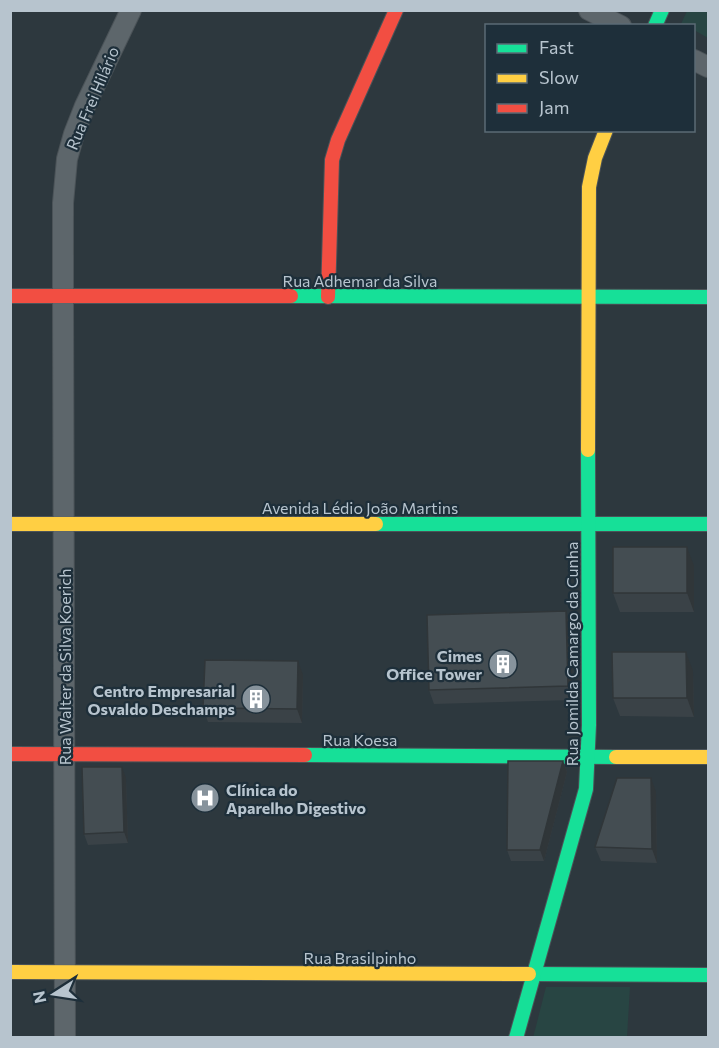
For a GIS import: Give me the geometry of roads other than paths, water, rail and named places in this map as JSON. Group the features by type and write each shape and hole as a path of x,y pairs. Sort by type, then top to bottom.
{"street":[{"name":"Rua Frei Hilário","path":"63,296 63,203 67,159 85,106 131,10"},
{"path":"328,297 332,160 338,140 396,10"},
{"path":"589,10 617,24"},
{"path":"656,24 662,10"},
{"name":"Rua Jomilda Camargo da Cunha","path":"516,1038 586,789 588,757 589,187 591,169 605,132"},
{"name":"Rua Adhemar da Silva","path":"10,296 708,297"},
{"name":"Rua Walter da Silva Koerich","path":"63,296 65,1038"},
{"name":"Avenida Lédio João Martins","path":"10,524 708,524"},
{"name":"Rua Koesa","path":"10,754 708,757"},
{"name":"Rua Brasilpinho","path":"10,972 708,975"}],"place":[{"name":"Cimes Office Tower","path":"503,664"},
{"name":"Centro Empresarial Osvaldo Deschamps","path":"256,699"},
{"name":"Clínica do Aparelho Digestivo","path":"205,798"}]}
